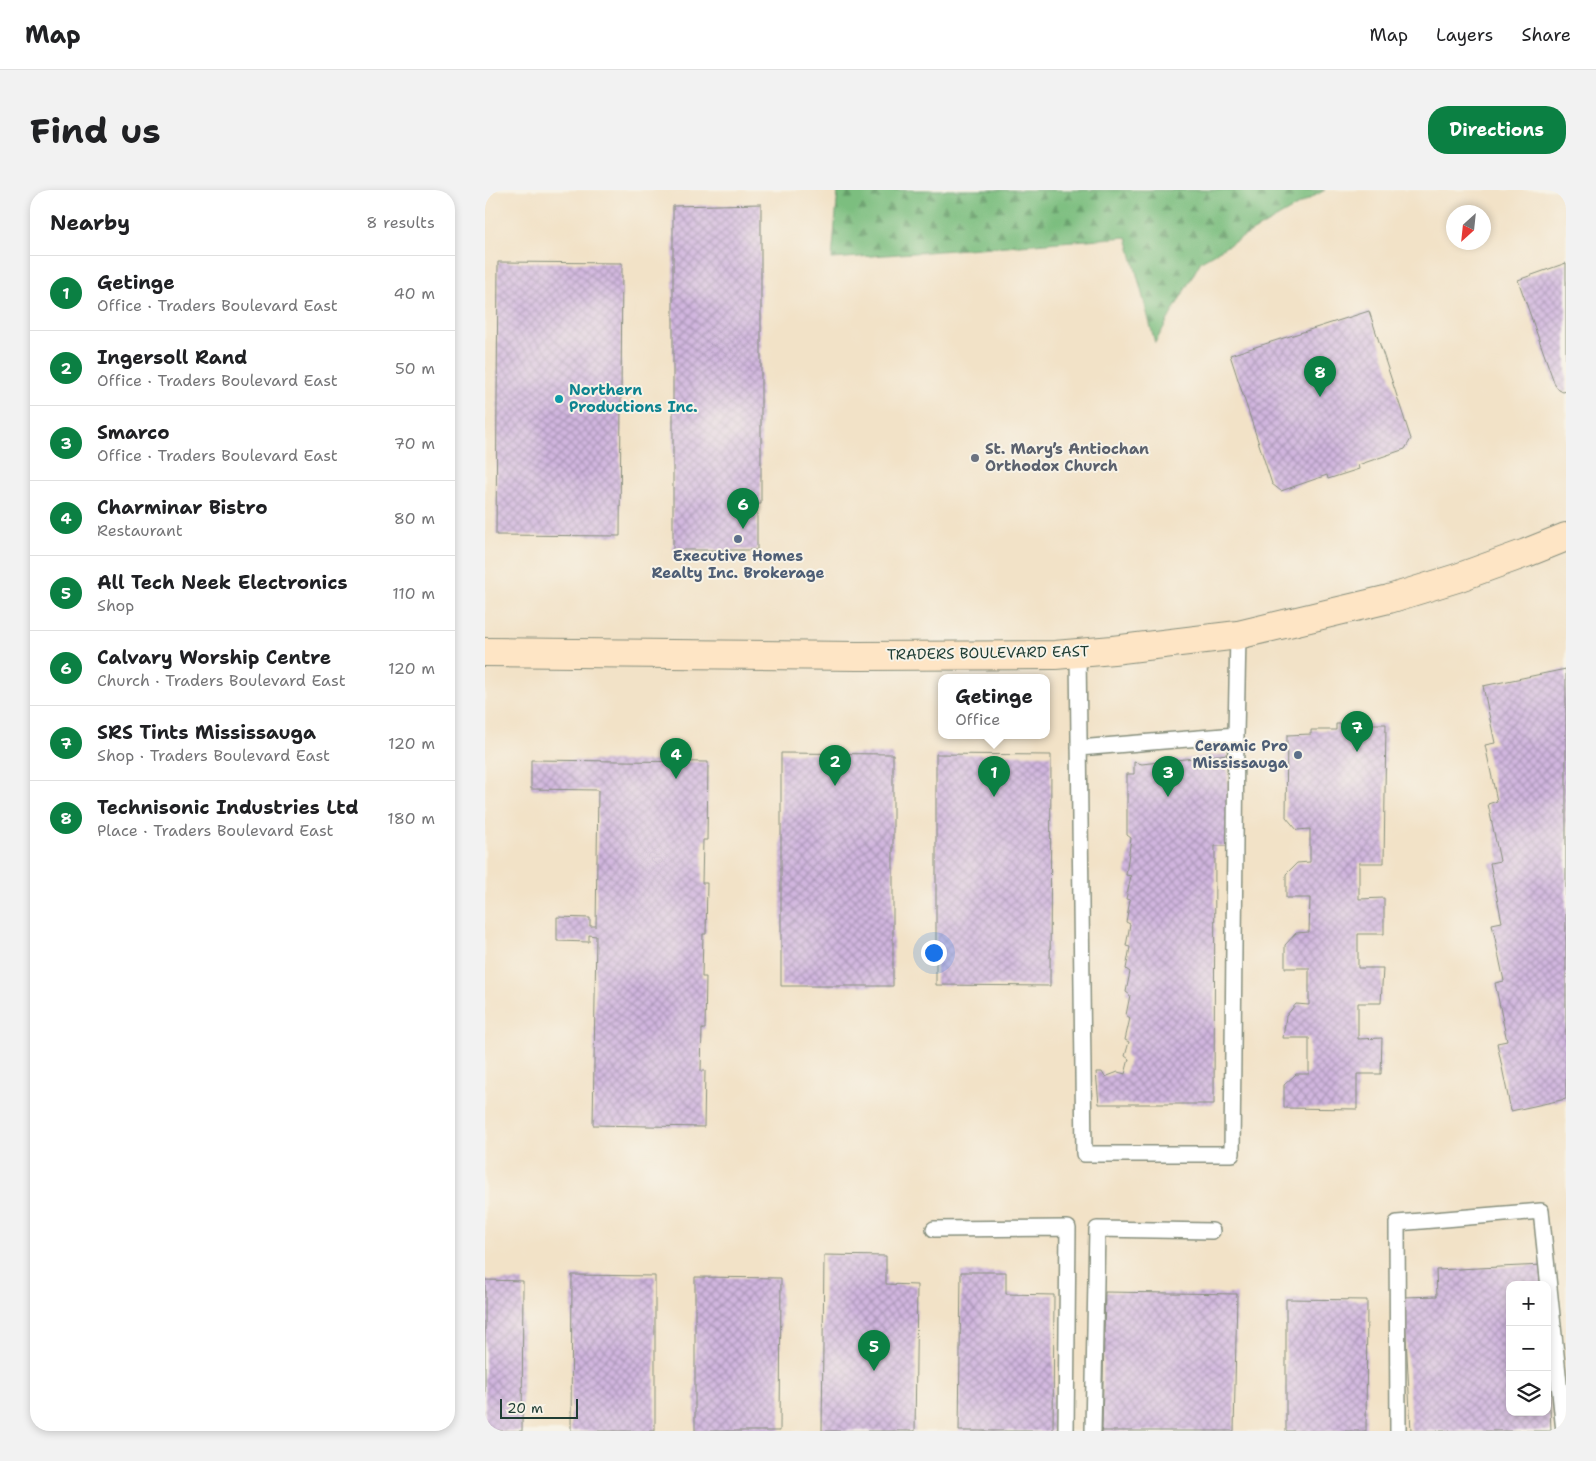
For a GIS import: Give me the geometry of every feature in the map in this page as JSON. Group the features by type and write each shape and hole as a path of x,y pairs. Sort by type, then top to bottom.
{"street":[{"name":"TRADERS BOULEVARD EAST","path":"485,652 787,656 1078,653 1238,635 1265,627 1389,599 1457,578 1566,537"}],"lane":[{"path":"1078,653 1084,1154 1232,1154 1235,735 1238,635"},
{"path":"1079,748 1235,735"},
{"path":"1398,1431 1397,1224 1541,1211 1564,1431"},
{"path":"934,1229 1068,1228 1066,1431"},
{"path":"1093,1431 1097,1229 1211,1231"}],"green space":[{"path":"838,190 1325,190 1201,261 1155,343 1127,237 832,259"}],"building":[{"path":"761,204 761,504 757,504 757,550 673,550 673,206"},
{"name":"Northern Productions Inc.","path":"498,262 622,263 620,536 496,535"},
{"path":"1566,263 1566,391 1563,392 1555,385 1518,280"},
{"path":"1369,311 1411,439 1405,449 1358,465 1359,469 1328,479 1327,475 1281,491 1272,484 1230,355"},
{"path":"1566,669 1566,1099 1511,1111 1497,1043 1507,1041 1495,983 1504,981 1492,924 1502,922 1490,863 1500,861 1488,804 1497,801 1485,745 1495,743 1483,686"},
{"path":"1336,724 1386,724 1384,863 1359,863 1359,899 1384,898 1384,934 1358,934 1358,968 1383,968 1381,1003 1358,1003 1358,1039 1382,1038 1381,1074 1357,1074 1357,1109 1284,1108 1284,1085 1296,1074 1309,1074 1309,1038 1283,1038 1286,1016 1296,1004 1309,1005 1309,968 1285,968 1285,945 1296,933 1309,932 1310,898 1286,898 1286,874 1297,863 1310,862 1310,829 1297,830 1286,817 1287,735 1311,734 1311,730 1336,730"},
{"path":"781,753 893,754 893,986 781,986"},
{"path":"936,754 1051,755 1050,986 936,985"},
{"path":"1227,754 1229,846 1215,846 1214,1104 1099,1104 1096,1072 1102,1072 1105,1077 1118,1072 1125,1074 1129,1059 1125,1056 1129,1042 1125,1040 1130,1018 1126,1015 1130,995 1126,992 1130,972 1126,969 1130,947 1126,946 1130,924 1126,922 1130,900 1126,899 1131,876 1126,875 1131,838 1127,835 1127,774 1134,774 1134,762 1142,764"},
{"path":"531,760 708,762 707,840 703,840 702,883 707,883 706,934 703,934 702,977 706,977 705,1029 702,1029 701,1071 705,1071 704,1127 593,1125 596,936 589,935 589,942 557,941 557,917 590,918 590,926 596,926 598,790 531,789"},
{"path":"824,1255 886,1256 886,1284 917,1285 915,1431 822,1431"},
{"path":"1543,1265 1544,1281 1506,1281 1506,1416 1550,1416 1551,1431 1411,1431 1404,1297 1437,1296 1436,1270"},
{"path":"961,1272 1006,1272 1006,1294 1054,1295 1053,1431 959,1431"},
{"path":"572,1275 655,1276 655,1431 571,1431"},
{"path":"695,1277 781,1278 780,1431 695,1431"},
{"path":"485,1280 523,1281 522,1431 485,1431"},
{"path":"1105,1292 1237,1294 1234,1431 1102,1431"},
{"path":"1286,1299 1367,1300 1366,1431 1286,1431"}],"place":[{"name":"Technisonic Industries Ltd","path":"1320,397"},
{"name":"Northern Productions Inc.","path":"559,399"},
{"name":"St. Mary’s Antiochan Orthodox Church","path":"975,458"},
{"name":"Calvary Worship Centre","path":"743,529"},
{"name":"Executive Homes Realty Inc. Brokerage","path":"738,539"},
{"name":"SRS Tints Mississauga","path":"1357,752"},
{"name":"Ceramic Pro Mississauga","path":"1298,755"},
{"name":"Charminar Bistro","path":"676,779"},
{"name":"Ingersoll Rand","path":"835,786"},
{"name":"Getinge","path":"994,797"},
{"name":"Smarco","path":"1168,797"},
{"name":"All Tech Neek Electronics","path":"874,1371"}]}
